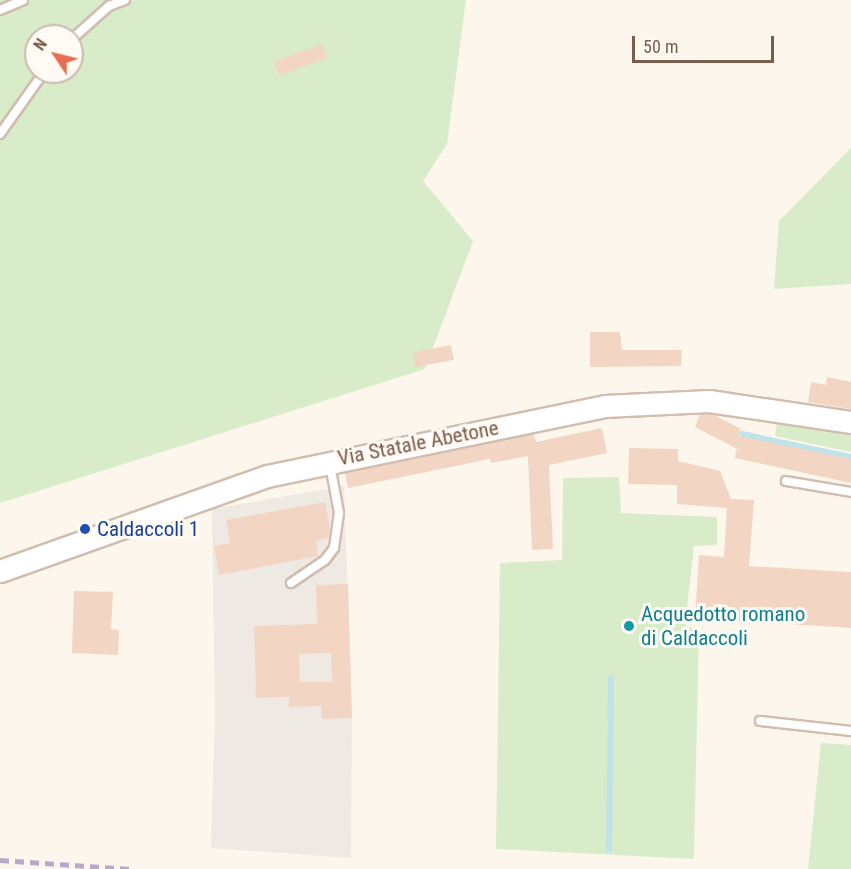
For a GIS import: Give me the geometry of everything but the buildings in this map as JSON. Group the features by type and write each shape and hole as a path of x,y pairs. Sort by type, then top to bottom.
{"main road":[{"name":"Via Statale Abetone","path":"0,571 215,491 329,460 624,403 709,401 851,423"}],"lane":[{"path":"0,10 23,0"},
{"path":"84,28 109,6 125,0"},
{"path":"0,134 35,84"},
{"path":"291,583 325,560 334,548 339,513 329,460"},
{"path":"786,481 851,492"},
{"path":"760,721 851,731"}],"shaded area":[{"path":"344,486 352,718 351,858 211,848 215,717 212,509"}],"green space":[{"path":"0,0 466,0 447,144 423,181 473,241 425,369 0,503"},
{"path":"851,148 851,284 774,289 779,221"},
{"path":"777,422 851,435 851,452 775,436"},
{"path":"619,477 621,513 717,517 717,545 694,546 685,626 699,628 694,859 496,849 500,563 562,560 563,478"},
{"path":"821,743 851,745 851,869 808,869"}],"waterway":[{"path":"742,434 851,457"},
{"path":"609,850 611,678"}],"railway":[{"path":"0,860 131,869"}],"place":[{"name":"Caldaccoli 1","path":"85,529"},
{"name":"Acquedotto romano di Caldaccoli","path":"629,626"}]}
